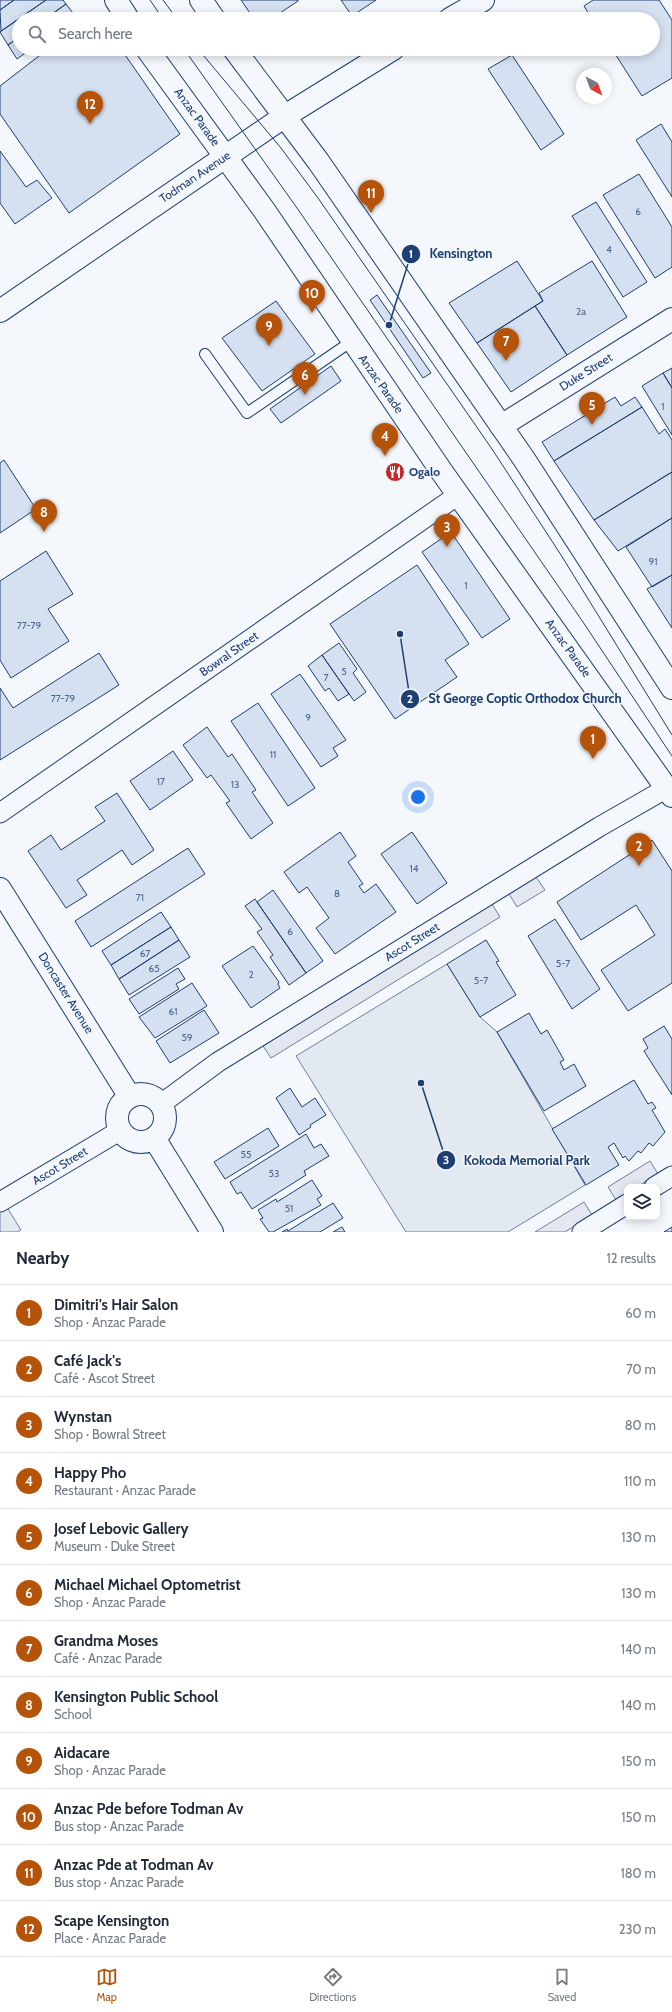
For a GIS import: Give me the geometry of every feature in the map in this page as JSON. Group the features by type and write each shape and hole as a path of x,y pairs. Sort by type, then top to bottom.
{"main road":[{"path":"116,0 124,12"},
{"path":"201,0 209,12"},
{"path":"462,12 483,0"},
{"name":"Anzac Parade","path":"152,56 272,221 352,341 458,495 669,792"},
{"path":"239,56 285,116 501,426 672,688"},
{"name":"Todman Avenue","path":"0,311 285,116 382,56"},
{"name":"Duke Street","path":"501,426 672,319"},
{"name":"Doncaster Avenue","path":"0,889 130,1097"},
{"path":"140,1094 148,1095 161,1104 164,1111 164,1126 154,1138 139,1142 125,1135 121,1130 118,1121 118,1113 121,1106 130,1097 140,1094"},
{"path":"154,1138 212,1232"}],"street":[{"name":"Bowral Street","path":"0,813 458,495"},
{"name":"Ascot Street","path":"161,1104 218,1062 592,831 669,792"},
{"name":"Ascot Street","path":"0,1202 121,1130"},
{"path":"659,1184 672,1176"},
{"path":"587,1231 624,1206"}],"lane":[{"path":"205,354 247,413 352,341"}],"shaded area":[{"path":"536,877 545,890 517,907 509,894"},
{"path":"492,904 500,917 271,1058 263,1046"},
{"path":"447,964 480,1017 497,1032 585,1185 508,1232 406,1232 296,1056"},
{"path":"650,1161 658,1174 642,1184 624,1184 624,1196 616,1200 608,1187"},
{"path":"0,1196 21,1230 17,1232 0,1232"},
{"path":"584,1202 592,1215 565,1232 535,1232"}],"building":[{"path":"0,0 14,0 0,10"},
{"path":"14,0 46,0 29,12 12,12 12,23 1,31 0,10"},
{"path":"46,0 63,0 66,4 55,12 29,12"},
{"path":"241,0 298,0 282,12 249,12"},
{"path":"341,0 376,0 358,12 349,12"},
{"path":"593,0 659,0 672,20 672,78 642,96 616,56 660,56 660,12 588,12 584,6"},
{"path":"66,4 72,12 55,12"},
{"path":"12,24 12,42 8,45 0,32"},
{"path":"12,42 12,51 8,45"},
{"path":"39,56 126,56 180,134 69,213 0,114 0,86"},
{"path":"513,56 564,134 541,150 488,69"},
{"path":"661,124 672,142 672,197 636,140"},
{"path":"0,151 26,187 37,180 52,198 15,224 0,203"},
{"path":"639,174 672,227 672,267 655,278 603,195"},
{"path":"596,202 647,282 623,297 572,216"},
{"path":"517,261 543,301 477,343 449,303"},
{"path":"592,261 627,317 567,355 535,306 543,301 539,293"},
{"path":"377,295 431,373 423,378 370,300"},
{"path":"276,301 315,354 262,391 222,338"},
{"path":"535,306 567,355 511,392 477,343"},
{"path":"331,366 341,381 281,423 270,409"},
{"path":"672,368 672,388 663,373"},
{"path":"663,373 672,388 672,435 642,386"},
{"path":"615,397 621,406 635,397 642,407 554,461 542,442"},
{"path":"642,407 659,434 665,429 672,440 672,472 594,520 554,461"},
{"path":"4,460 36,509 0,533 0,463"},
{"path":"672,472 672,518 618,551 594,520"},
{"path":"672,518 672,575 652,587 626,547"},
{"path":"451,532 510,619 482,638 422,552"},
{"path":"46,551 73,594 48,609 69,641 11,678 0,660 0,581"},
{"path":"417,565 469,644 445,660 457,677 395,719 330,624"},
{"path":"672,575 672,628 647,589"},
{"path":"339,643 357,669 353,673 366,692 354,701 322,655"},
{"path":"99,653 119,685 0,760 0,688 13,708"},
{"path":"322,655 349,694 338,701 329,688 325,691 308,666"},
{"path":"300,674 346,740 333,748 338,756 321,767 271,694"},
{"path":"258,703 315,788 288,806 231,721"},
{"path":"207,727 228,757 232,754 256,790 252,792 273,823 251,839 226,803 230,801 211,775 207,778 183,745"},
{"path":"173,751 193,780 150,810 130,781"},
{"path":"117,793 154,850 132,865 122,850 77,880 87,895 66,908 28,851 51,835 61,850 105,821 95,807"},
{"path":"340,832 356,856 348,862 363,884 359,886 364,893 376,884 396,912 335,954 316,928 329,918 307,887 299,893 284,872"},
{"path":"412,832 447,883 417,904 381,854"},
{"path":"652,840 672,871 672,983 628,1011 601,970 655,935 636,905 581,940 557,902"},
{"path":"188,848 205,874 91,947 75,921"},
{"path":"273,890 323,961 306,973 257,902"},
{"path":"255,899 306,973 289,985 270,957 273,955 257,932 262,929 245,906"},
{"path":"161,912 171,927 111,965 102,951"},
{"path":"555,919 600,989 572,1009 528,936"},
{"path":"171,927 179,940 119,979 111,965"},
{"path":"179,940 190,957 129,995 119,979"},
{"path":"486,940 499,961 496,962 516,995 480,1017 447,964"},
{"path":"253,946 279,982 278,984 280,988 251,1008 222,966"},
{"path":"178,968 185,979 176,984 179,989 139,1014 129,999"},
{"path":"192,983 207,1006 155,1038 139,1017"},
{"path":"204,1010 219,1033 170,1063 156,1041"},
{"path":"529,1013 541,1034 547,1030 564,1060 560,1062 564,1070 574,1064 586,1086 544,1111 497,1032"},
{"path":"664,1026 672,1039 672,1095 644,1051 648,1048 643,1039"},
{"path":"634,1080 648,1104 652,1102 656,1108 652,1110 665,1132 653,1146 649,1143 641,1153 638,1151 629,1161 625,1156 623,1158 614,1143 608,1147 619,1165 586,1185 552,1129"},
{"path":"290,1088 302,1107 315,1098 326,1115 310,1125 311,1127 299,1135 276,1098"},
{"path":"268,1128 279,1146 225,1179 214,1162"},
{"path":"306,1134 314,1148 321,1144 329,1156 304,1171 306,1175 252,1209 241,1192 237,1194 230,1182"},
{"path":"312,1180 322,1196 317,1199 321,1205 273,1232 269,1232 260,1219 263,1218 258,1210 276,1199 277,1202"},
{"path":"333,1203 343,1218 320,1232 282,1232 287,1229 288,1231"},
{"path":"342,1227 345,1232 333,1232"},
{"path":"672,1227 672,1232 664,1232"}],"tram line":[{"path":"150,0 158,12"},
{"path":"163,0 172,12"},
{"path":"189,56 297,208 583,622 672,756"},
{"path":"204,56 281,148 318,198 492,449 561,555 672,735"}],"place":[{"name":"Scape Kensington","path":"90,124"},
{"name":"Anzac Pde at Todman Av","path":"371,213"},
{"name":"Anzac Pde before Todman Av","path":"312,313"},
{"name":"Kensington","path":"389,325"},
{"name":"Aidacare","path":"269,346"},
{"name":"Grandma Moses","path":"506,361"},
{"name":"Michael Michael Optometrist","path":"305,395"},
{"name":"Josef Lebovic Gallery","path":"592,425"},
{"name":"Happy Pho","path":"385,456"},
{"name":"Ogalo","path":"395,472"},
{"name":"Kensington Public School","path":"44,532"},
{"name":"Wynstan","path":"447,547"},
{"name":"St George Coptic Orthodox Church","path":"400,634"},
{"name":"Dimitri's Hair Salon","path":"593,759"},
{"name":"Café Jack's","path":"639,866"},
{"name":"Kokoda Memorial Park","path":"421,1083"}]}
